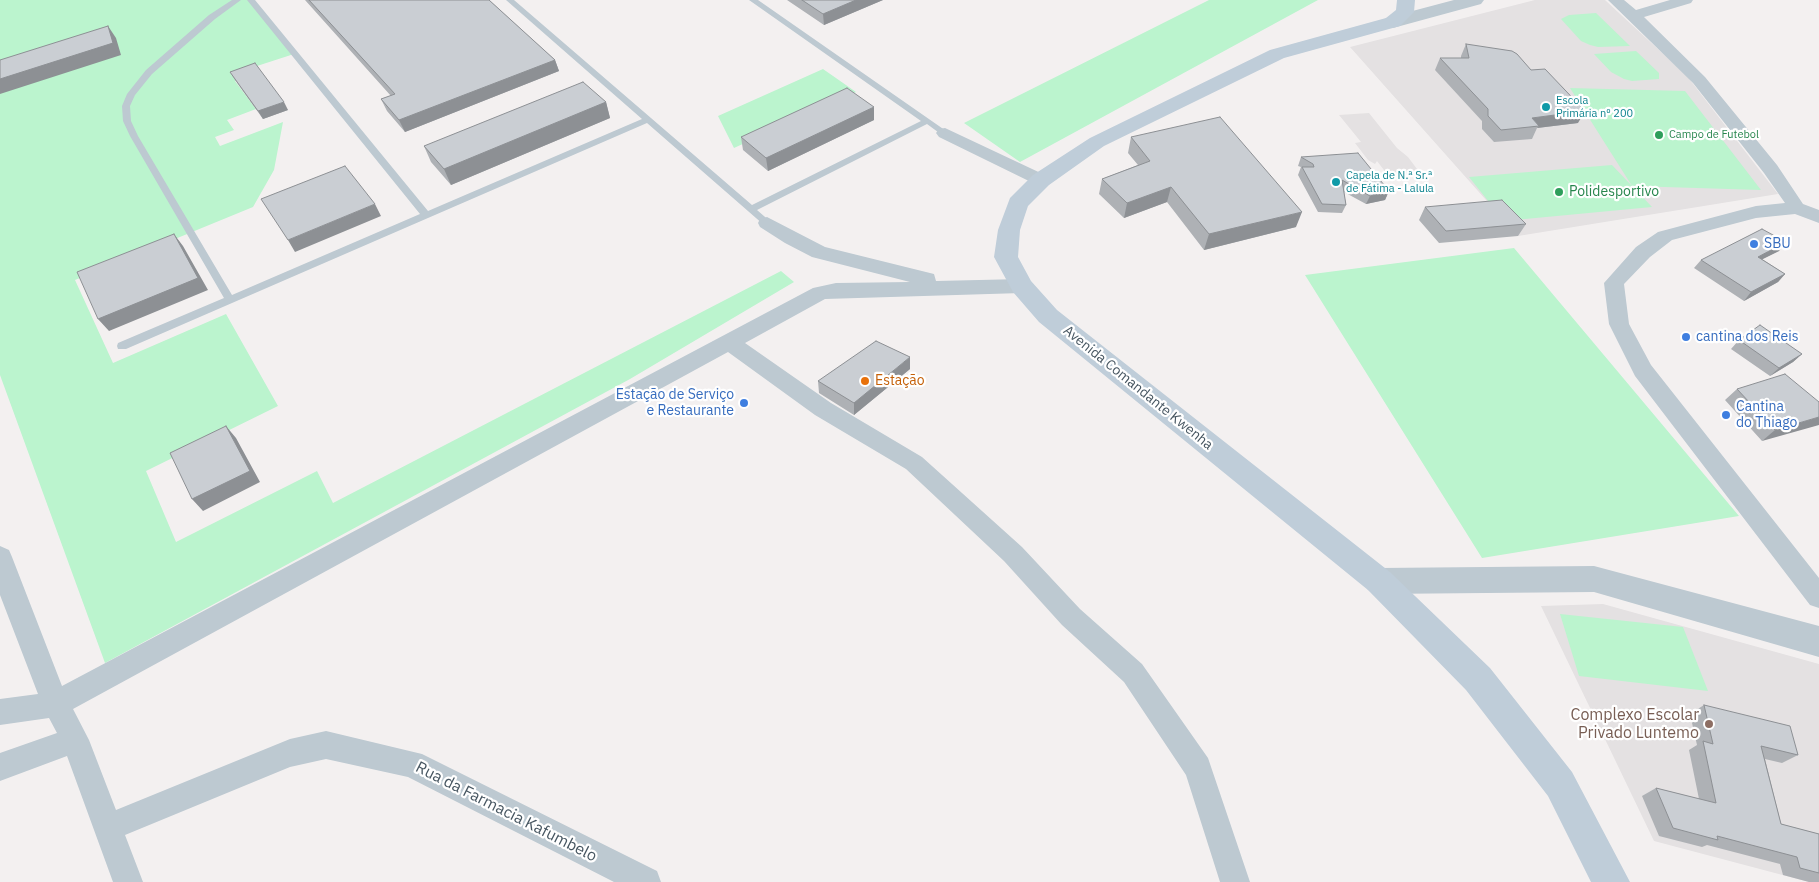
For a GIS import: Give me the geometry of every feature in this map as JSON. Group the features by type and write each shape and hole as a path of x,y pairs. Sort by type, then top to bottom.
{"main road":[{"name":"Avenida Comandante Kwenha","path":"1399,11 1277,54 1113,133 1041,180 1018,203 1010,230 1006,257 1022,286 1048,316 1379,581 1478,679 1560,784 1611,882"}],"street":[{"path":"1399,11 1475,0"},
{"path":"1615,0 1634,15 1700,80 1771,169 1797,208"},
{"path":"1634,15 1686,0"},
{"path":"945,133 1041,180"},
{"path":"1819,217 1797,208 1756,212 1704,224 1665,236 1643,252 1614,283 1619,324 1643,370 1819,597"},
{"path":"767,223 792,239 819,252 906,275 972,288"},
{"path":"0,712 56,704 820,293 828,291 1022,286"},
{"path":"729,342 823,409 914,463 1013,554 1072,617 1133,673 1198,768 1235,882"},
{"path":"0,557 4,584 56,704 75,740 128,882"},
{"path":"1379,581 1594,579 1814,639 1819,642"},
{"path":"0,767 75,740"},
{"name":"Rua da Farmacia Kafumbelo","path":"109,827 290,752 326,745 412,764 646,882"}],"lane":[{"path":"230,299 134,136 127,121 126,106 131,94 148,72 212,17 237,0"},
{"path":"251,0 426,215"},
{"path":"510,0 767,223"},
{"path":"753,0 945,133"},
{"path":"122,346 648,120"},
{"path":"751,209 927,121"}],"shaded area":[{"path":"1535,0 1605,0 1687,76 1778,194 1518,236 1350,47"},
{"path":"1369,113 1420,173 1390,178 1377,161 1375,164 1368,160 1355,143 1361,142 1339,115"},
{"name":"Complexo Escolar Privado Luntemo","path":"1603,604 1819,664 1819,882 1809,882 1654,841 1541,606"}],"green space":[{"path":"0,0 251,0 294,54 257,66 235,81 256,109 227,120 234,130 215,137 220,146 283,122 274,170 253,207 75,280 113,363 226,314 278,406 146,471 176,542 317,471 333,503 781,271 794,282 630,379 105,663 0,375"},
{"path":"1209,0 1318,0 1020,162 964,123"},
{"path":"1596,13 1630,46 1598,47 1590,45 1581,41 1561,19 1569,15"},
{"path":"1636,51 1659,73 1659,79 1632,81 1624,79 1611,72 1594,54"},
{"path":"823,69 856,92 734,148 718,116"},
{"name":"Campo de Futebol","path":"1570,88 1685,91 1761,190 1632,186"},
{"name":"Polidesportivo","path":"1612,165 1652,207 1504,221 1469,177"},
{"path":"1514,248 1739,516 1482,558 1305,275"},
{"path":"1560,614 1683,627 1708,691 1579,676"}],"building":[{"path":"309,0 489,0 555,60 399,120 381,99 395,94"},
{"path":"802,0 856,0 823,14"},
{"path":"108,26 113,43 0,79 0,60"},
{"path":"1466,44 1512,51 1531,70 1545,69 1585,111 1532,118 1539,126 1501,130 1488,116 1488,109 1440,58 1469,58"},
{"path":"255,63 284,102 258,111 230,72"},
{"path":"583,82 606,102 444,169 424,146"},
{"path":"847,88 874,107 766,158 741,137"},
{"path":"1220,117 1302,212 1209,234 1171,187 1127,203 1102,179 1150,161 1131,137"},
{"name":"Capela de N.ª Sr.ª de Fátima - Lalula","path":"1358,153 1389,191 1370,196 1342,180 1346,205 1322,204 1302,167 1314,167 1313,164 1301,157"},
{"path":"345,166 375,204 288,240 261,199"},
{"path":"1502,200 1526,224 1446,231 1425,207"},
{"path":"1762,229 1786,242 1758,257 1785,274 1751,292 1701,260"},
{"path":"174,234 198,278 98,319 77,272"},
{"path":"1760,325 1802,354 1779,368 1739,340"},
{"path":"876,341 910,357 854,403 818,381"},
{"path":"1785,374 1819,402 1819,417 1775,430 1737,389"},
{"path":"226,426 250,471 192,499 170,453"},
{"path":"1704,705 1790,726 1798,755 1761,746 1781,824 1819,834 1819,873 1800,868 1797,857 1717,836 1718,840 1673,828 1656,788 1716,803 1703,741 1713,744"}],"place":[{"name":"Escola Primária nº 200","path":"1546,107"},
{"name":"Campo de Futebol","path":"1659,135"},
{"name":"Capela de N.ª Sr.ª de Fátima - Lalula","path":"1336,182"},
{"name":"Polidesportivo","path":"1559,192"},
{"name":"SBU","path":"1754,244"},
{"name":"cantina dos Reis","path":"1686,337"},
{"name":"Estação","path":"865,381"},
{"name":"Estação de Serviço e Restaurante","path":"744,403"},
{"name":"Cantina do Thiago","path":"1726,415"},
{"name":"Complexo Escolar Privado Luntemo","path":"1709,724"}]}
